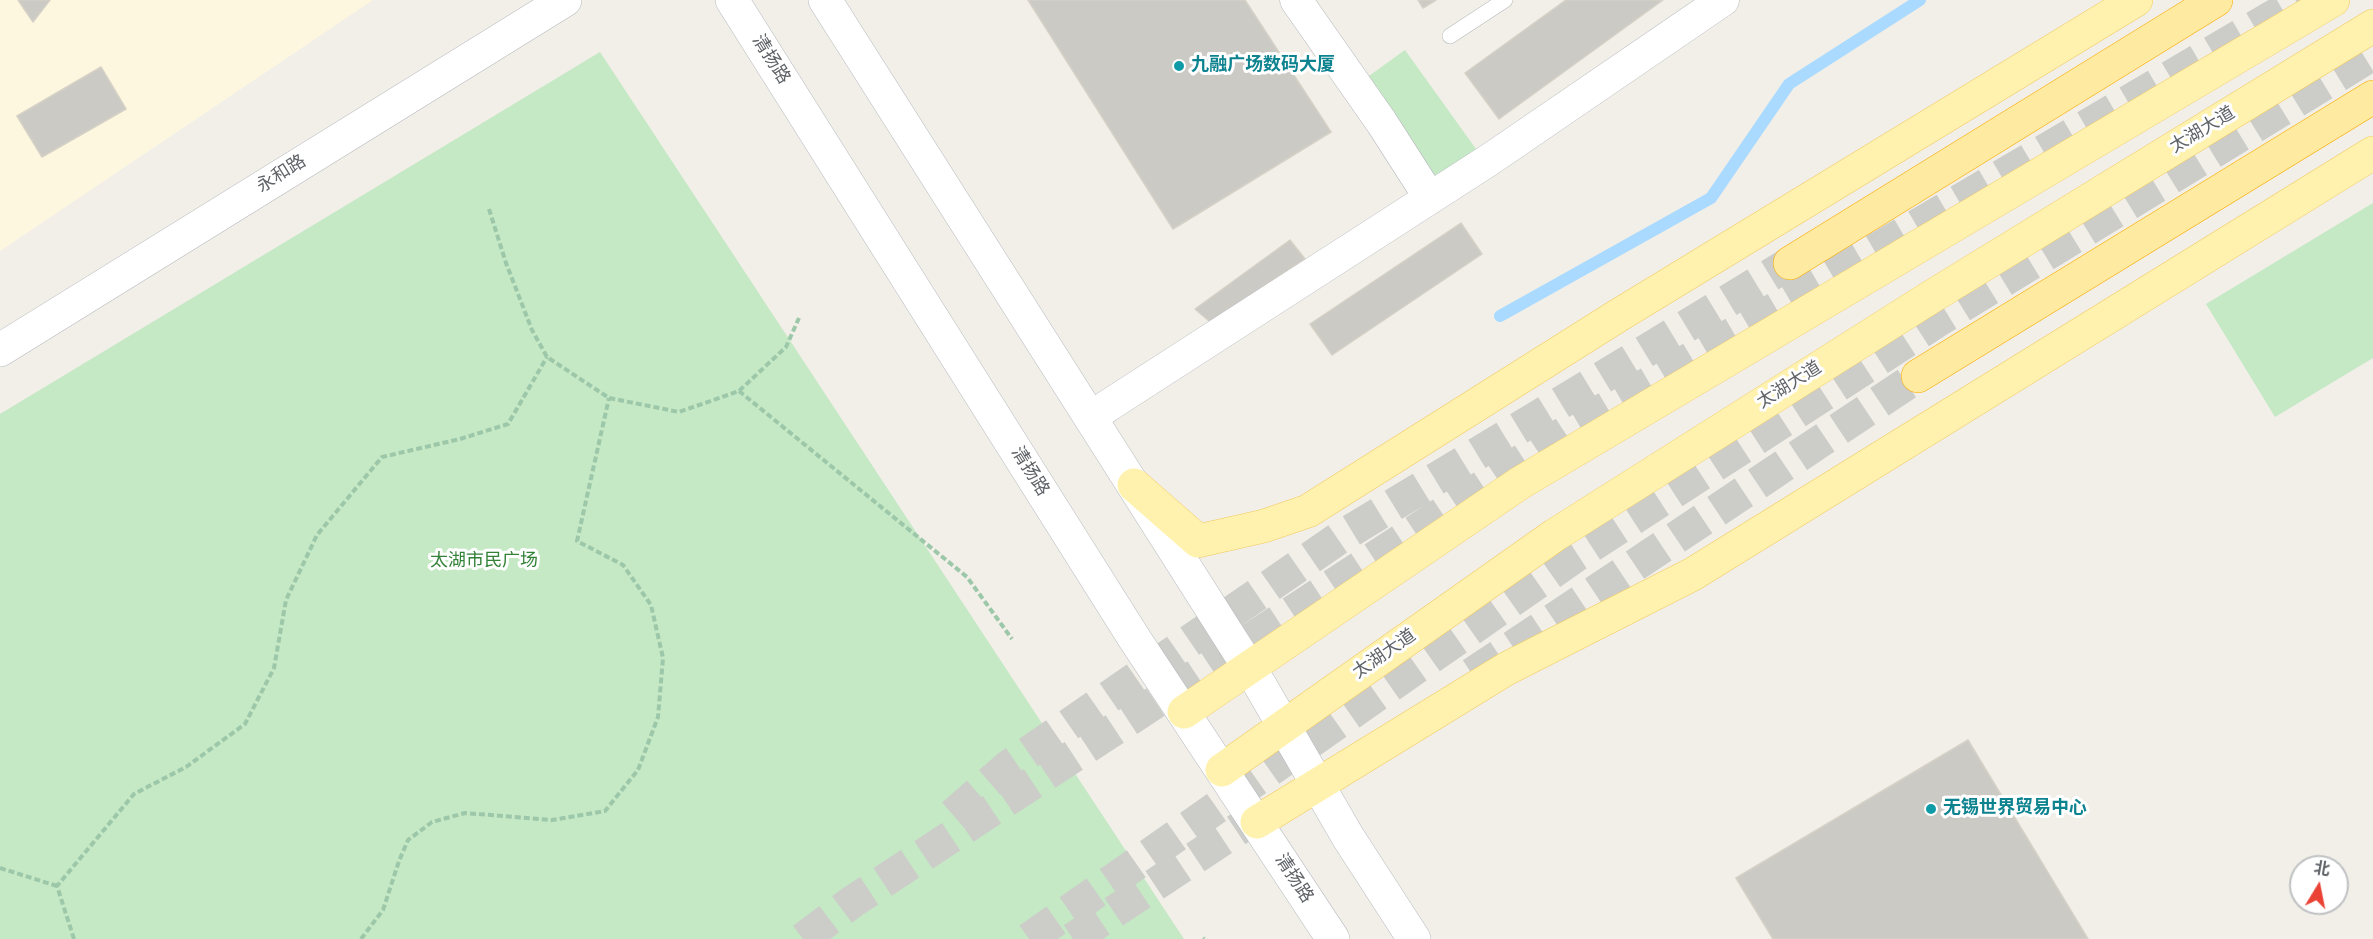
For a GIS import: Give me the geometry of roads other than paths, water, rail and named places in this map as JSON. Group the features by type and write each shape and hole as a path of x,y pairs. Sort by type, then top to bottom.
{"highway":[{"path":"1790,263 2216,0"},
{"path":"1918,376 2373,97"}],"main road":[{"name":"永和路","path":"0,350 565,0"},
{"name":"清扬路","path":"732,0 1134,638 1333,939"},
{"path":"825,0 1249,667 1348,837 1414,939"},
{"path":"1134,485 1198,541 1264,526 1308,511 1619,315 2136,0"},
{"path":"1184,712 1520,483 2333,0"},
{"name":"太湖大道","path":"1222,770 1555,535 1931,297 2373,26"},
{"path":"1257,822 1506,669 1693,574 2373,153"}],"street":[{"path":"1296,0 1382,123 1430,198"},
{"path":"1092,419 1106,407 1430,198 1723,0"}],"lane":[{"path":"1450,36 1505,0"}],"waterway":[{"path":"1500,316 1711,198 1789,84 1920,0"}],"tunnel":[{"path":"803,939 852,902 1567,431 2301,0"},
{"path":"1029,939 1577,555 1939,320 2373,54"},
{"path":"953,815 1009,766 1339,538 1790,263"},
{"path":"1472,674 1918,376"},
{"path":"1073,939 1276,804"}],"place":[{"name":"九融广场数码大厦","path":"1179,66"},
{"name":"无锡世界贸易中心","path":"1931,809"}],"park label":[{"name":"太湖市民广场","path":"484,562"}]}
